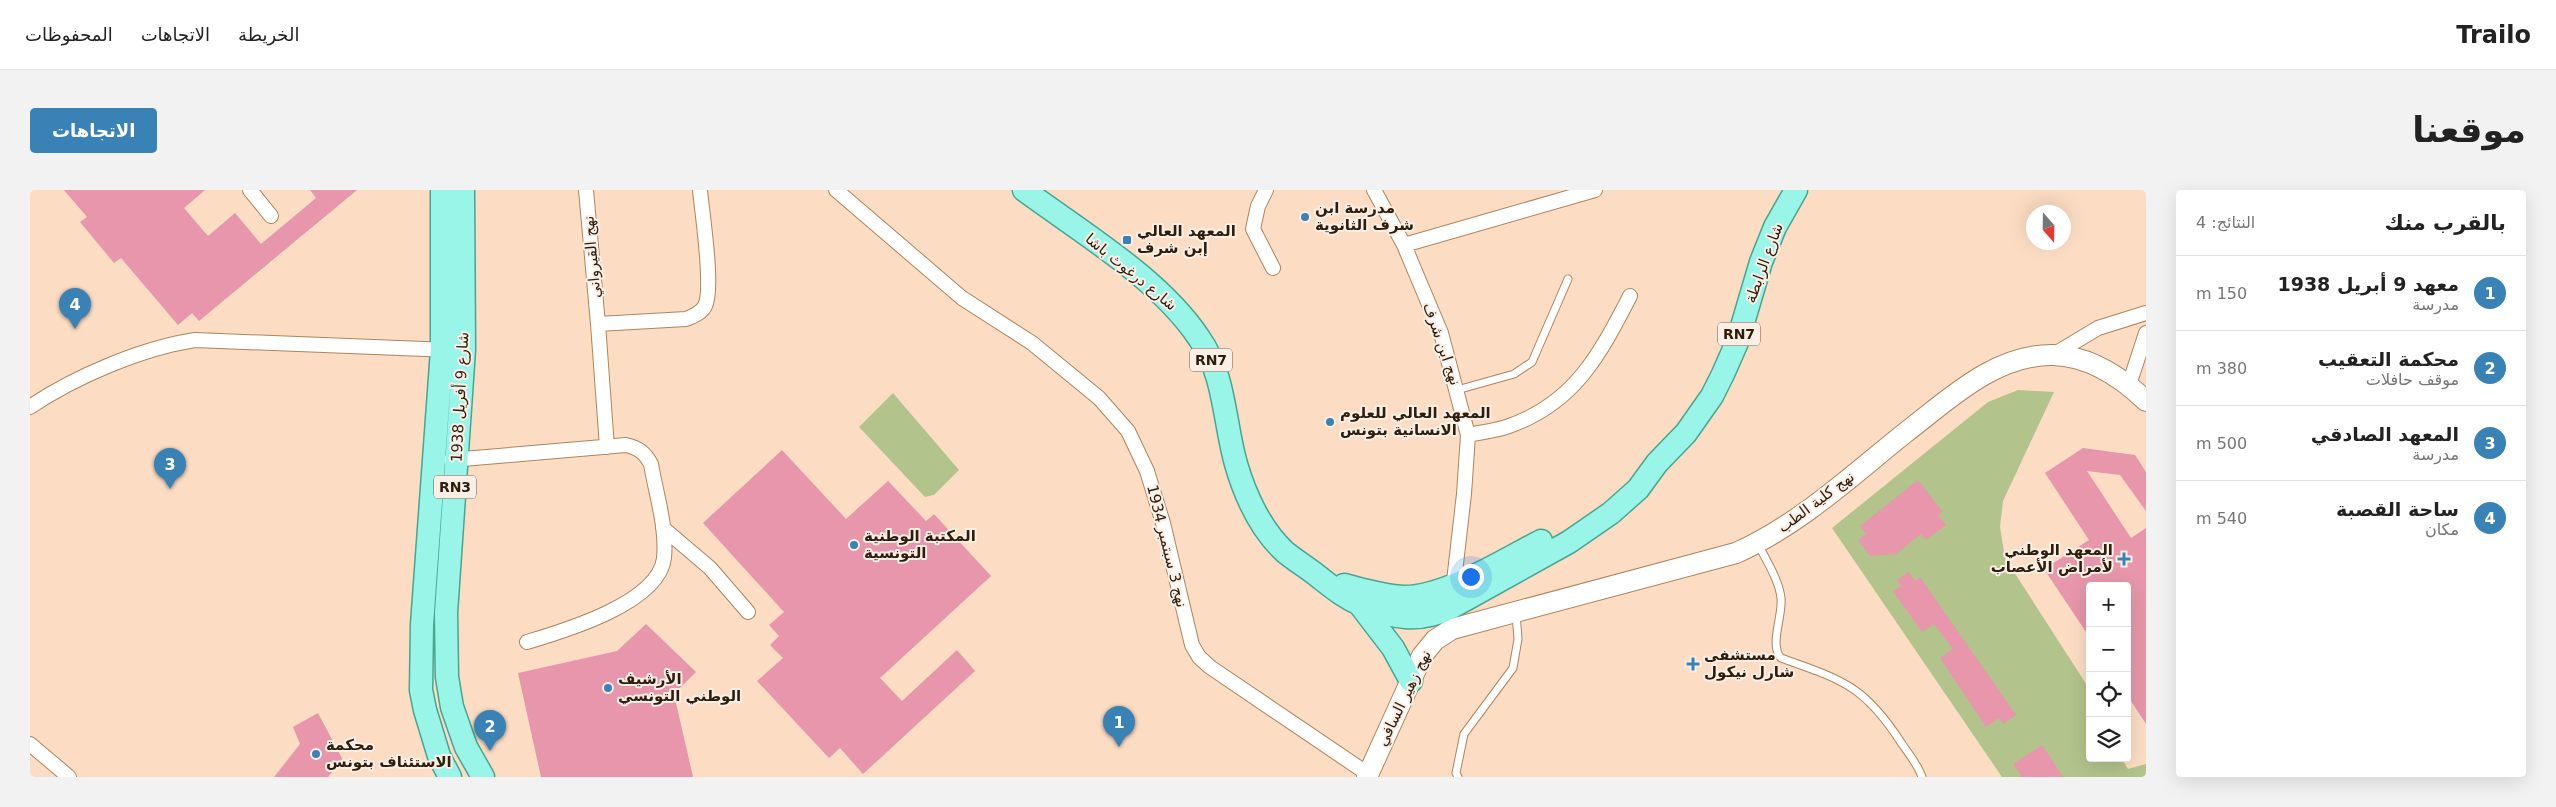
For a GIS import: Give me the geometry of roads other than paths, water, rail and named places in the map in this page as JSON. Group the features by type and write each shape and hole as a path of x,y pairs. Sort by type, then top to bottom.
{"main road":[{"name":"شارع 9 أفريل 1938","path":"442,190 442,350 446,461 447,677 452,707 466,747 483,777"},
{"name":"شارع 9 أفريل 1938","path":"450,777 433,739 421,690 422,625 464,350 463,190"},
{"name":"شارع درغوث باشا","path":"1024,190 1138,274 1180,311 1207,350 1216,374 1236,464 1256,512 1268,533 1285,551 1346,599 1378,612 1407,618 1434,616 1452,618"},
{"name":"شارع الرابطة","path":"1452,618 1611,513 1638,489 1657,463 1686,433 1712,396 1738,340 1761,262 1775,227 1796,190"},
{"name":"شارع الرابطة","path":"1454,585 1560,531 1602,504 1629,481 1657,463"},
{"name":"شارع درغوث باشا","path":"1322,579 1381,595 1406,597 1429,594 1454,585"},
{"path":"1360,604 1393,648 1411,681"}],"street":[{"path":"250,190 271,216"},
{"name":"نهج القيرواني","path":"586,190 607,447"},
{"path":"598,324 686,319 696,316 703,309 708,284 700,190"},
{"name":"نهج 3 سبتمبر 1934","path":"836,190 962,298 1032,343 1099,398 1128,431 1147,470 1163,523 1177,590 1196,654 1210,667 1368,775"},
{"path":"1266,190 1258,206 1253,229 1273,268"},
{"name":"نهج ابن شرف","path":"1374,190 1404,245 1441,333 1468,435 1452,618"},
{"path":"1404,245 1595,190"},
{"path":"1468,435 1508,427 1554,404 1570,390 1599,356 1630,296"},
{"path":"2053,355 2098,328 2146,313"},
{"path":"2129,385 2146,333"},
{"path":"30,407 91,372 176,343 195,340 464,350"},
{"name":"نهج كلية الطب","path":"1452,618 1516,613 1736,553 1758,543 1794,521 1962,389 1998,368 2027,358 2053,355 2080,360 2098,367 2129,385 2146,401"},
{"path":"446,461 607,447 636,447 645,454 651,464 663,528 664,559 657,578 640,594 575,628 527,642"},
{"path":"663,528 710,568 748,612"},
{"name":"نهج زهير السافي","path":"1368,775 1428,647 1452,618"},
{"path":"30,744 69,777"}],"lane":[{"path":"1457,390 1514,374 1532,362 1568,279"},
{"path":"1758,543 1781,597 1780,622 1774,646 1776,653 1781,658 1835,677 1853,687 1868,700 1892,728 1922,777"},
{"path":"1458,777 1456,773 1464,734 1513,668 1518,639 1516,613"}],"place":[{"name":"مدرسة ابن شرف الثانوية","path":"1305,217"},
{"name":"المعهد العالي إبن شرف","path":"1127,240"},
{"name":"ساحة القصبة","path":"75,329"},
{"name":"المعهد العالي للعلوم الانسانية بتونس","path":"1330,422"},
{"name":"المعهد الصادقي","path":"170,489"},
{"name":"المكتبة الوطنية التونسية","path":"854,545"},
{"name":"المعهد الوطني لأمراض الأعصاب","path":"2124,559"},
{"name":"مستشفى شارل نيكول","path":"1693,664"},
{"name":"الأرشيف الوطني التونسي","path":"608,688"},
{"name":"معهد 9 أبريل 1938","path":"1119,747"},
{"name":"محكمة التعقيب","path":"490,751"},
{"name":"محكمة الاستئناف بتونس","path":"316,754"}]}
